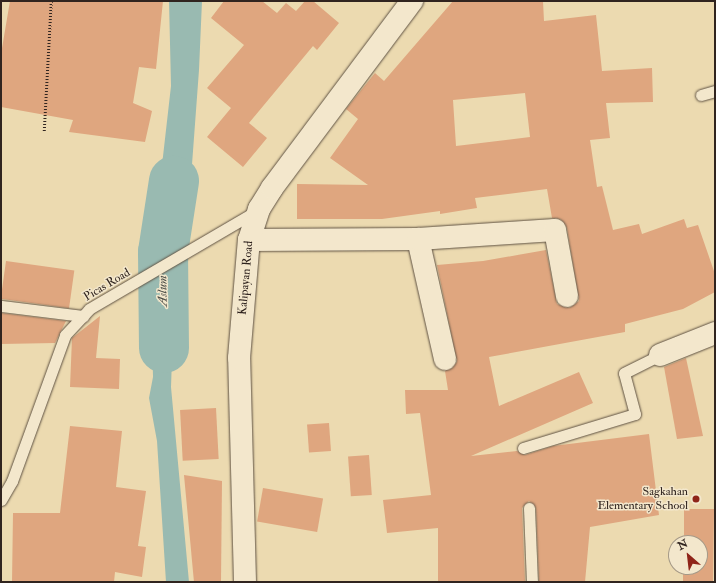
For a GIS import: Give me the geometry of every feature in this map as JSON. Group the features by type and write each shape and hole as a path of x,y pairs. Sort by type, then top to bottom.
{"street":[{"name":"Kalipayan Road","path":"245,582 239,358 249,240 259,209 412,1"},
{"path":"249,240 418,240 555,230 567,296"},
{"path":"418,240 445,360"},
{"path":"660,355 715,333"}],"lane":[{"path":"701,95 715,91"},
{"name":"Picas Road","path":"1,500 12,481 64,335 83,316 259,209"},
{"path":"1,306 83,316"},
{"path":"523,448 635,414 624,373 660,355"},
{"path":"529,508 532,582"}],"path":[{"path":"44,131 51,1"}],"water":[{"path":"169,1 202,1 199,70 189,205 178,243 152,253 171,86"},
{"path":"175,274 171,387 189,582 166,582 157,441 149,398 153,377 151,285"}],"building":[{"path":"10,1 163,1 156,69 139,67 133,103 152,111 145,142 69,132 73,120 1,107 1,54"},
{"path":"224,1 262,1 277,13 286,3 296,11 305,1 313,1 339,23 317,50 313,46 249,123 267,138 243,167 207,137 231,108 207,88 244,45 211,18"},
{"path":"453,1 543,1 544,21 596,15 602,71 652,68 653,102 606,103 610,138 590,140 597,187 602,186 613,230 639,224 642,234 684,219 687,228 698,225 715,274 715,292 683,309 625,324 625,332 489,357 499,406 579,372 593,403 471,456 517,451 525,455 553,446 649,434 659,515 590,527 585,582 539,582 536,508 529,501 522,508 525,582 438,582 438,528 387,533 383,500 431,495 420,413 406,414 405,390 448,390 445,371 457,362 437,265 483,261 546,250 557,304 569,308 579,301 567,228 560,219 552,218 547,189 475,198 477,208 440,214 440,211 382,219 297,219 297,184 368,185 330,158 358,119 346,109 375,73 384,81","holes":["525,93 530,137 456,146 453,100"]},
{"path":"6,261 74,271 69,308 1,299"},
{"path":"1,313 66,321 55,343 1,344"},
{"path":"100,316 96,358 120,359 119,389 70,387 72,338"},
{"path":"686,358 703,436 677,439 664,367"},
{"path":"216,408 219,459 183,461 180,410"},
{"path":"329,423 331,451 309,452 307,425"},
{"path":"70,426 122,431 116,487 146,491 138,546 146,547 142,577 115,572 114,582 12,582 13,513 60,513"},
{"path":"369,455 372,495 351,496 348,456"},
{"path":"184,475 222,481 221,582 194,582"},
{"path":"263,488 323,499 317,532 257,521"},
{"path":"684,509 714,509 713,582 683,582 683,575 708,575 708,535 684,535"}],"waterway":[{"name":"Aslum","path":"164,348 163,252 174,181"}],"place":[{"name":"Sagkahan Elementary School","path":"696,499"}]}
